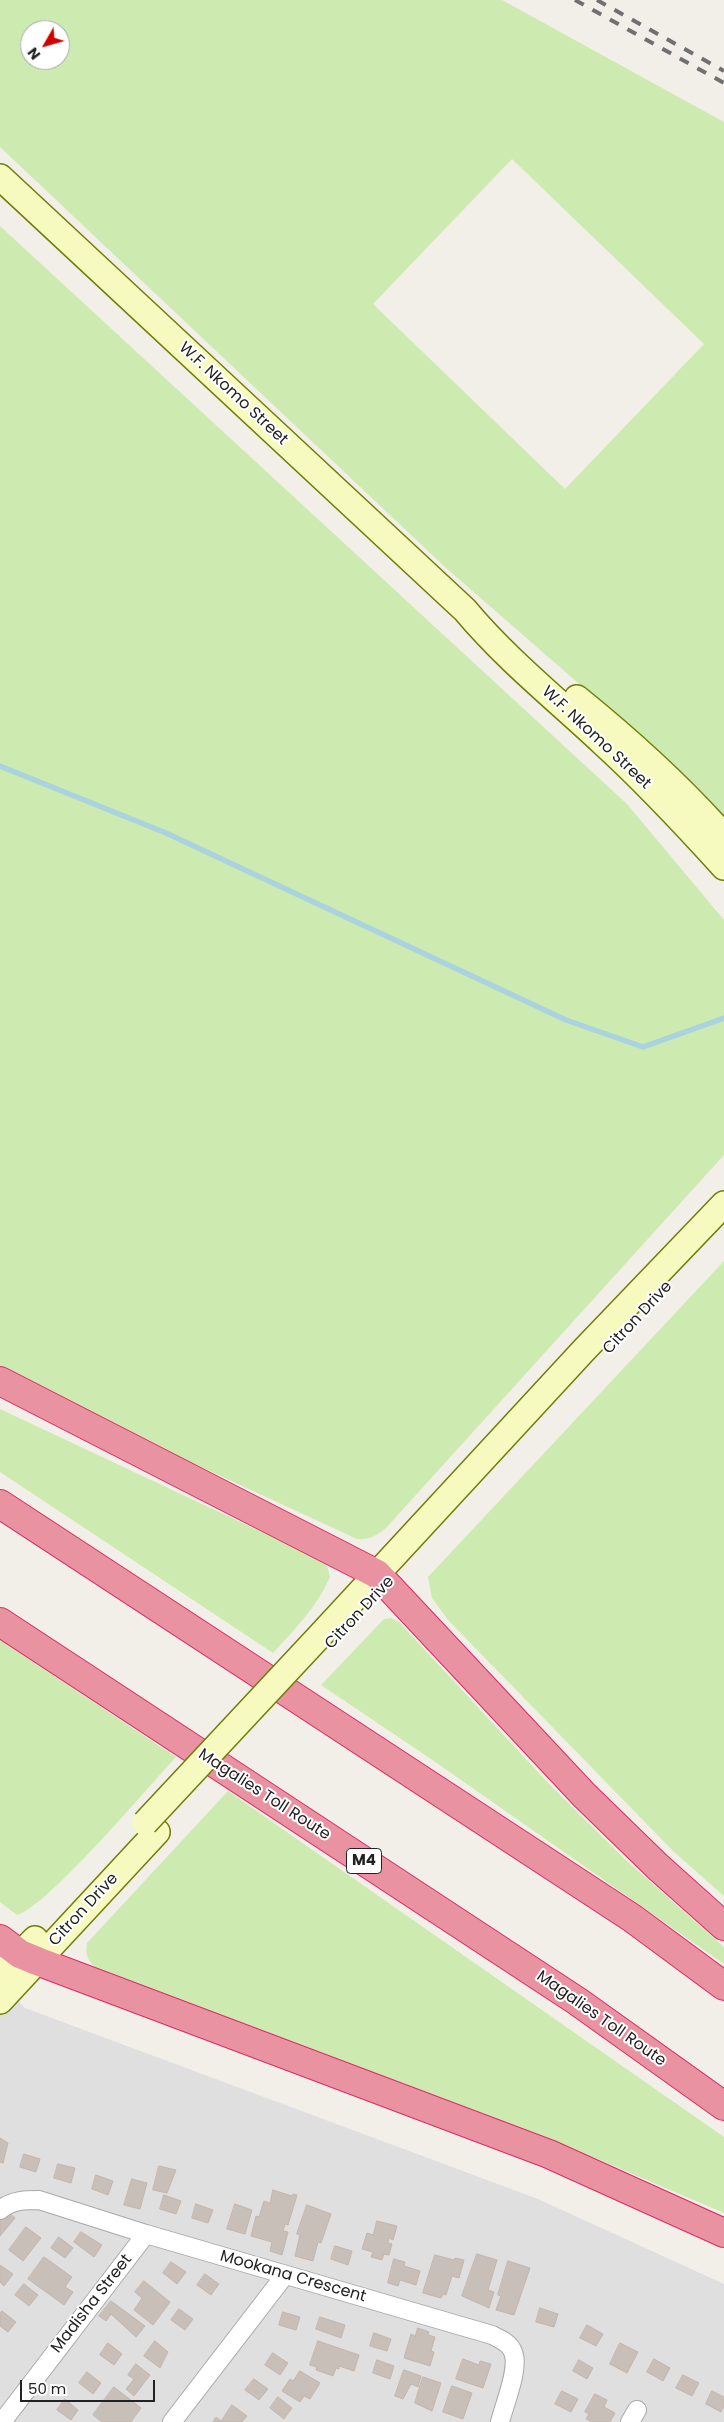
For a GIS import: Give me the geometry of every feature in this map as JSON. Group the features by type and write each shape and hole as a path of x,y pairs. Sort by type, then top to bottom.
{"highway":[{"path":"0,1381 382,1579 452,1656 584,1794 658,1867 724,1926"},
{"path":"0,1504 632,1918 724,1986"},
{"name":"Magalies Toll Route","path":"0,1622 577,2001 724,2106"},
{"path":"19,1951 549,2154 724,2233"}],"street":[{"name":"W.F. Nkomo Street","path":"0,177 465,610 504,652 603,742 674,812 724,868"},
{"name":"W.F. Nkomo Street","path":"465,610 491,624 609,724 690,797 724,836"},
{"path":"674,812 724,878"},
{"name":"Citron Drive","path":"382,1579 584,1350 724,1204"},
{"name":"Citron Drive","path":"0,1975 19,1951 151,1827 382,1579 724,1229"},
{"name":"Citron Drive","path":"0,2001 19,1951"},
{"name":"Mookana Crescent","path":"0,2210 6,2205 23,2200 39,2200 146,2234 492,2335 506,2343 513,2352 516,2365 500,2422"},
{"name":"Madisha Street","path":"2,2422 146,2234"},
{"path":"172,2422 286,2275"}],"shaded area":[{"path":"0,1982 25,2008 538,2199 724,2284 724,2422 0,2422"}],"green space":[{"path":"0,0 502,0 724,122 724,815 695,785 445,567 0,147","holes":["512,159 704,344 565,489 373,304"]},
{"path":"0,226 627,804 724,920 724,1155 386,1528 369,1538 357,1539 0,1374"},
{"path":"724,1261 724,1896 674,1852 448,1620 432,1598 428,1577"},
{"path":"0,1409 315,1557 327,1566 330,1577 325,1588 305,1617 273,1653 0,1472"},
{"path":"391,1618 399,1622 552,1787 628,1862 724,1947 724,1964 431,1759 321,1685 384,1619"},
{"path":"0,1640 176,1757 98,1844 51,1891 31,1907 17,1915 0,1902"},
{"path":"228,1791 724,2137 724,2213 595,2158 95,1967 86,1952 87,1943"}],"building":[{"path":"0,2138 8,2143 3,2163 0,2162"},
{"path":"24,2154 40,2159 36,2172 20,2167"},
{"path":"58,2164 75,2168 71,2183 54,2178"},
{"path":"159,2166 176,2170 167,2193 153,2190"},
{"path":"96,2175 113,2181 108,2195 92,2189"},
{"path":"132,2179 147,2183 140,2209 124,2205"},
{"path":"273,2190 292,2196 293,2194 297,2195 288,2225 285,2224 283,2231 288,2232 282,2255 270,2251 272,2242 251,2236 256,2216 259,2217 264,2201 270,2203"},
{"path":"164,2195 181,2201 176,2214 160,2209"},
{"path":"196,2204 213,2210 208,2223 192,2218"},
{"path":"235,2204 252,2210 245,2234 227,2229"},
{"path":"307,2205 331,2214 321,2243 318,2242 313,2261 295,2256 300,2235 297,2234"},
{"path":"7,2211 15,2218 0,2236 0,2219"},
{"path":"377,2221 397,2226 393,2240 389,2238 388,2243 392,2244 389,2255 384,2254 382,2260 371,2257 373,2252 362,2249 367,2233 373,2235"},
{"path":"26,2227 41,2238 23,2261 9,2250"},
{"path":"81,2232 102,2245 94,2257 74,2242"},
{"path":"59,2237 73,2248 65,2258 51,2248"},
{"path":"335,2246 352,2251 348,2265 331,2259"},
{"path":"477,2254 497,2260 488,2290 494,2292 489,2308 462,2296"},
{"path":"435,2255 454,2260 455,2258 464,2260 459,2278 452,2276 446,2295 443,2294 441,2298 423,2293"},
{"path":"44,2257 72,2277 65,2287 73,2292 64,2305 28,2279"},
{"path":"394,2259 405,2262 404,2266 420,2271 416,2285 400,2280 398,2286 388,2283"},
{"path":"508,2261 530,2268 514,2315 496,2310 501,2296 498,2295"},
{"path":"171,2262 186,2272 177,2284 163,2273"},
{"path":"0,2265 13,2274 4,2286 0,2282"},
{"path":"205,2274 219,2284 211,2295 197,2285"},
{"path":"144,2281 170,2302 153,2325 134,2310 142,2298 135,2292"},
{"path":"24,2284 38,2295 29,2306 15,2295"},
{"path":"111,2301 145,2326 136,2337 111,2314 106,2321 99,2316"},
{"path":"540,2308 558,2314 554,2327 536,2322"},
{"path":"179,2309 193,2319 185,2330 171,2320"},
{"path":"2,2311 16,2322 8,2332 0,2326 0,2314"},
{"path":"283,2312 300,2317 296,2330 279,2325"},
{"path":"320,2317 345,2325 341,2338 316,2329"},
{"path":"587,2325 603,2334 596,2346 580,2338"},
{"path":"418,2328 429,2332 428,2335 435,2337 431,2351 434,2352 430,2366 404,2358 411,2334 415,2336"},
{"path":"374,2333 391,2339 387,2351 370,2346"},
{"path":"155,2341 168,2352 160,2368 144,2356"},
{"path":"318,2341 359,2355 354,2371 339,2366 339,2369 336,2368 333,2376 316,2370 317,2367 310,2365"},
{"path":"108,2343 122,2354 114,2365 100,2355"},
{"path":"620,2343 638,2352 627,2373 610,2364"},
{"path":"273,2353 288,2363 280,2375 265,2365"},
{"path":"463,2359 479,2365 480,2361 491,2364 483,2388 456,2379"},
{"path":"654,2359 670,2368 663,2381 647,2372"},
{"path":"377,2360 394,2366 390,2379 373,2373"},
{"path":"579,2360 593,2368 587,2379 573,2371"},
{"path":"136,2364 150,2375 134,2396 126,2389 134,2379 128,2375"},
{"path":"404,2370 421,2376 418,2387 411,2384 403,2399 395,2396"},
{"path":"300,2371 320,2383 310,2399 304,2396 300,2402 282,2391 290,2379 293,2381"},
{"path":"87,2372 101,2383 93,2394 79,2383"},
{"path":"683,2375 699,2383 692,2396 676,2388"},
{"path":"423,2377 441,2383 432,2411 415,2403"},
{"path":"254,2379 268,2389 259,2400 245,2390"},
{"path":"452,2386 472,2393 463,2419 443,2412"},
{"path":"114,2387 141,2408 131,2422 102,2422 93,2415"},
{"path":"562,2391 578,2399 571,2412 555,2404"},
{"path":"712,2391 724,2397 724,2406 721,2412 706,2404"},
{"path":"595,2394 607,2400 604,2407 615,2413 610,2422 593,2422 586,2419 589,2414 585,2412"},
{"path":"278,2397 292,2408 284,2419 270,2408"},
{"path":"65,2399 78,2410 71,2420 57,2410"},
{"path":"232,2405 247,2416 242,2422 213,2422 216,2417 221,2421"}],"waterway":[{"path":"0,766 166,833 566,1020 643,1047 724,1018"}],"railway":[{"path":"575,0 724,83"},
{"path":"597,0 724,71"}]}
